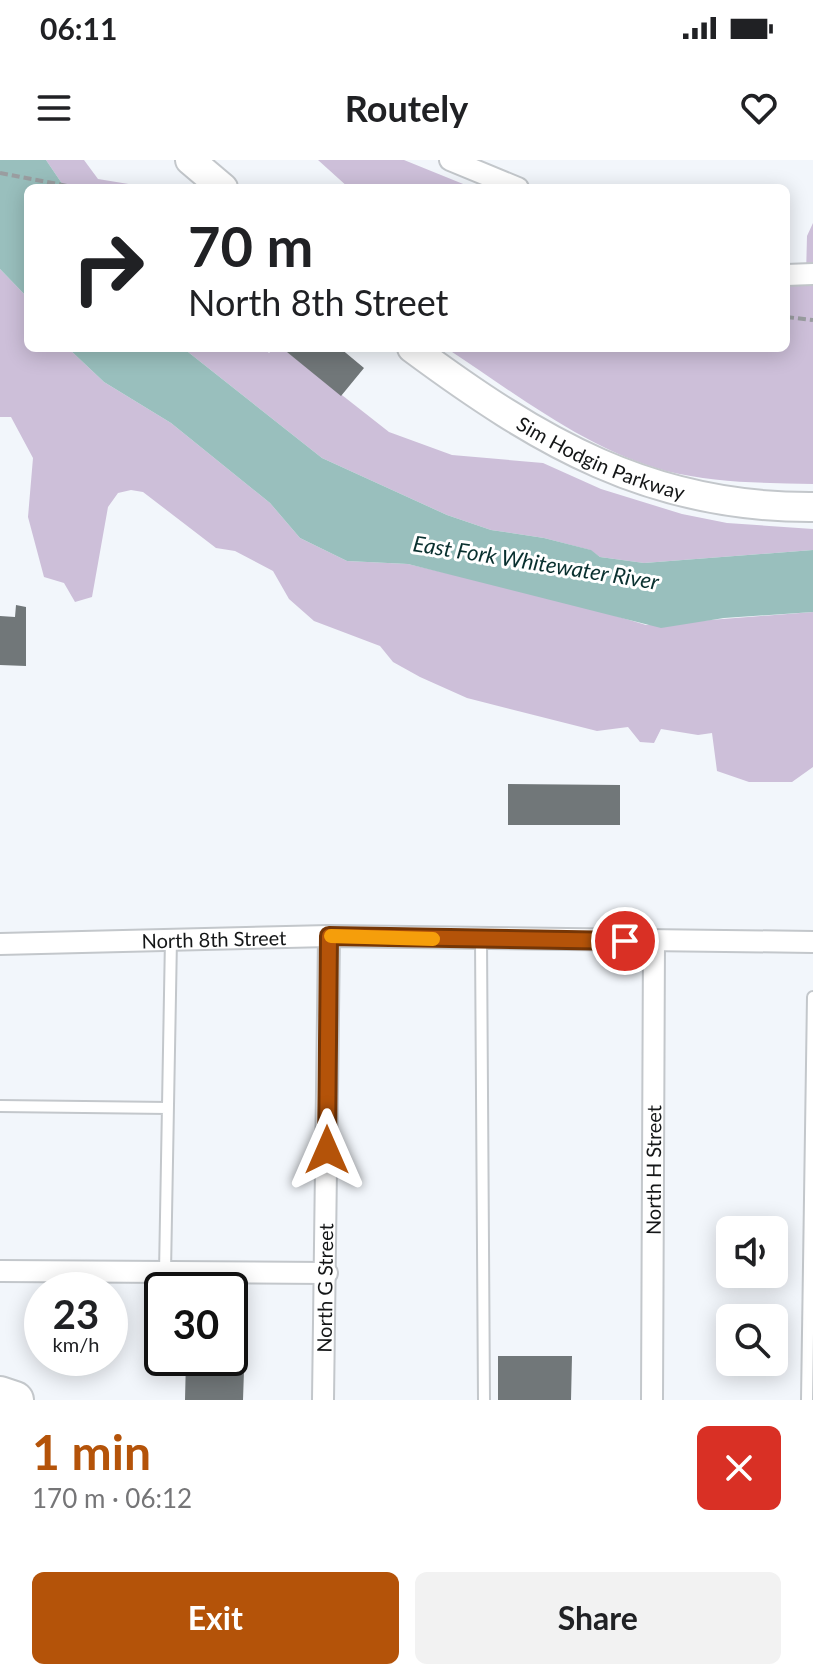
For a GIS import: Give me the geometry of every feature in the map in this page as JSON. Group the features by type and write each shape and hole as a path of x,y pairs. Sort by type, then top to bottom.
{"highway":[{"path":"0,1395 15,1400"}],"street":[{"path":"190,160 218,184"},
{"path":"450,160 508,184"},
{"path":"790,275 813,274"},
{"name":"Sim Hodgin Parkway","path":"418,352 536,432 634,479 730,503 813,507"},
{"name":"North 8th Street","path":"0,944 329,936 813,942"},
{"name":"North G Street","path":"323,1400 329,936"},
{"name":"North H Street","path":"652,1400 654,941"},
{"path":"0,1271 165,1272"},
{"path":"248,1273 327,1273"}],"lane":[{"path":"165,1272 171,939"},
{"path":"481,940 484,1400"},
{"path":"807,1400 813,997"},
{"path":"0,1106 168,1108"}],"path":[{"path":"0,173 57,184"},
{"path":"790,317 813,320"}],"shaded area":[{"path":"46,160 84,160 98,179 129,184 62,184"},
{"path":"318,160 404,160 463,184 345,184"},
{"path":"813,223 813,484 703,478 636,461 579,434 452,352 790,352 790,275 806,275 807,236"},
{"path":"0,269 24,294 24,352 72,352 104,382 171,423 270,503 300,538 347,561 408,564 573,603 646,625 813,612 813,767 792,782 749,782 717,771 712,733 698,735 661,729 654,743 640,742 628,727 597,731 467,698 393,662 380,646 314,621 289,599 273,571 235,551 216,548 143,492 131,490 118,493 108,507 92,597 75,602 64,583 44,577 28,517 33,458 11,417 0,417"},
{"path":"188,352 287,352 389,432 452,455 543,463 601,489 682,514 727,523 813,529 813,550 644,563 600,557 590,550 544,538 491,530 447,515 322,458"}],"water":[{"path":"0,160 46,160 62,184 24,184 24,294 0,269"},
{"name":"East Fork Whitewater River","path":"72,352 188,352 322,458 447,515 491,530 544,538 591,550 600,557 644,563 813,550 813,612 724,618 661,628 408,564 347,561 300,538 270,503 171,423 104,382"}],"building":[{"path":"287,352 345,352 364,368 341,396"},
{"path":"16,605 26,607 26,666 0,665 0,616 15,617"},
{"path":"508,784 620,785 620,825 508,825"},
{"path":"498,1356 572,1356 571,1400 498,1400"},
{"path":"186,1376 244,1376 243,1400 185,1400"}],"slow traffic":[{"path":"331,936 433,939"}],"route":[{"path":"327,1150 329,936 625,941"}]}
